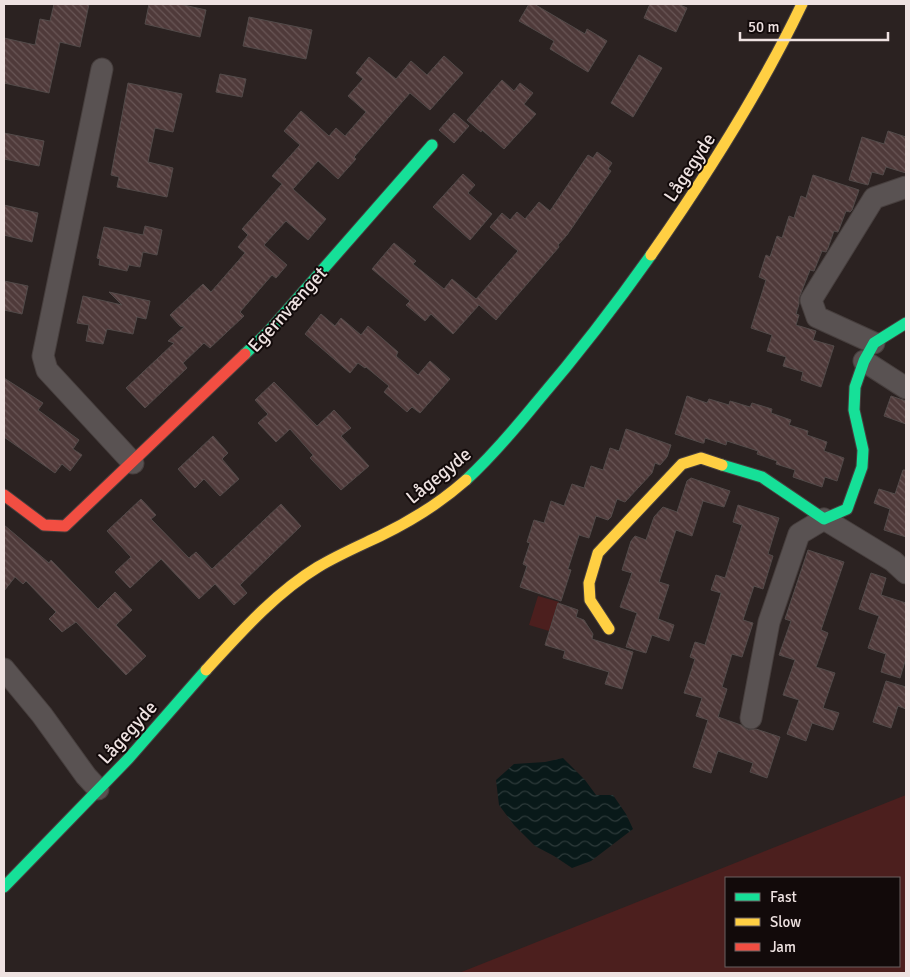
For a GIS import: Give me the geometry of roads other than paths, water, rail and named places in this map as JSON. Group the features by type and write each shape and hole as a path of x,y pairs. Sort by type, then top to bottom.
{"street":[{"name":"Lågegyde","path":"4,887 98,789 222,654 292,586 318,567 410,520 443,499 465,480 518,425 593,335 674,222 753,98 802,4"},
{"path":"102,68 43,356 47,370 133,463"},
{"name":"Egernvænget","path":"4,495 44,525 65,526 268,332 432,146"},
{"path":"906,187 874,198 811,300 817,317 869,352 906,388"},
{"path":"751,718 769,622 799,534 847,508 862,467 863,450 854,410 855,387 869,352 906,323"},
{"path":"609,629 590,600 589,583 598,553 682,464 701,458 762,477 824,519 893,561 906,573"},
{"path":"4,669 42,715 86,776 98,789"}],"water":[{"path":"563,758 585,780 596,795 613,795 626,814 633,829 591,861 572,868 535,846 514,825 499,805 496,780 514,764 545,762"}]}
